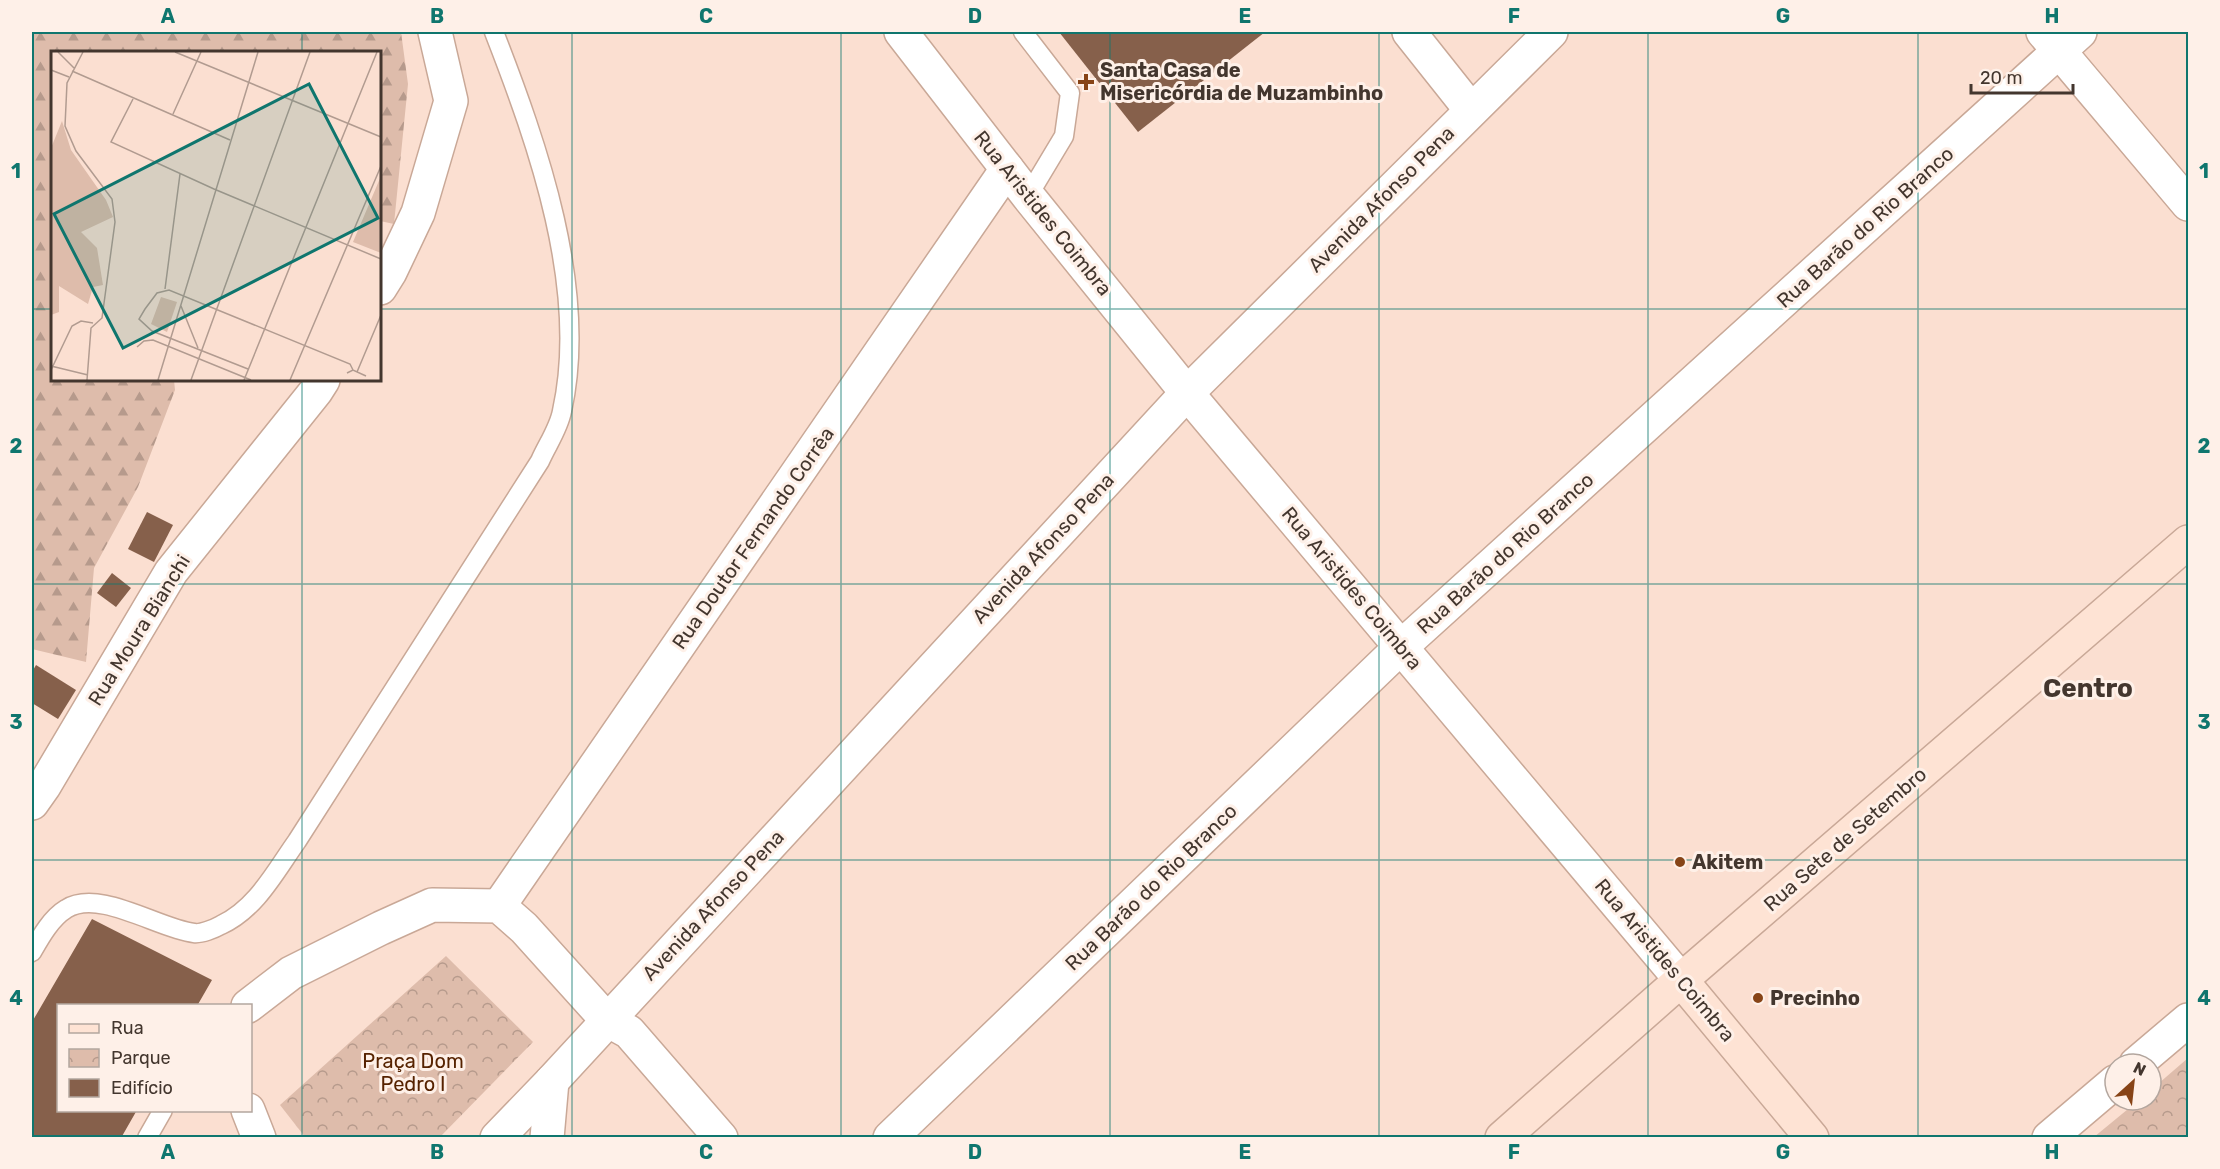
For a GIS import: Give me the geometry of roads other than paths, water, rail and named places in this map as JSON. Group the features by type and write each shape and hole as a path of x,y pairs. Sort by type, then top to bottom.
{"main road":[{"name":"Rua Sete de Setembro","path":"1503,1137 1681,980 2188,542"},
{"name":"Rua Aristides Coimbra","path":"1681,980 1812,1137"}],"street":[{"path":"381,286 417,213 451,101 435,32"},
{"name":"Rua Aristides Coimbra","path":"901,32 1028,196 1187,393 1681,980"},
{"path":"1409,32 1471,110"},
{"name":"Avenida Afonso Pena","path":"497,1137 552,1081 1187,393 1551,32"},
{"path":"2061,38 2188,204"},
{"name":"Rua Barão do Rio Branco","path":"890,1137 1402,646 2061,38"},
{"name":"Rua Doutor Fernando Corrêa","path":"499,906 1007,169"},
{"name":"Rua Moura Bianchi","path":"32,803 171,572 322,381"},
{"path":"249,1004 291,973 432,905 499,906 524,928 607,1020 629,1032 721,1137"},
{"path":"2150,1052 2188,1020"},
{"path":"547,1137 552,1081"},
{"path":"2049,1137 2103,1092"},
{"path":"249,1112 259,1137"}],"lane":[{"path":"32,952 45,930 66,909 86,902 120,908 196,933 221,925 254,902 297,841 540,460 562,413 570,360 568,287 549,198 518,95 494,32"},
{"path":"1023,32 1070,93 1064,136 1028,196"},
{"path":"147,1137 162,1112"}],"place":[{"name":"Santa Casa de Misericórdia de Muzambinho","path":"1086,82"},
{"name":"Akitem","path":"1680,862"},
{"name":"Precinho","path":"1758,998"}],"district":[{"name":"Centro","path":"2088,688"}],"park label":[{"name":"Praça Dom Pedro I","path":"413,1072"}]}
